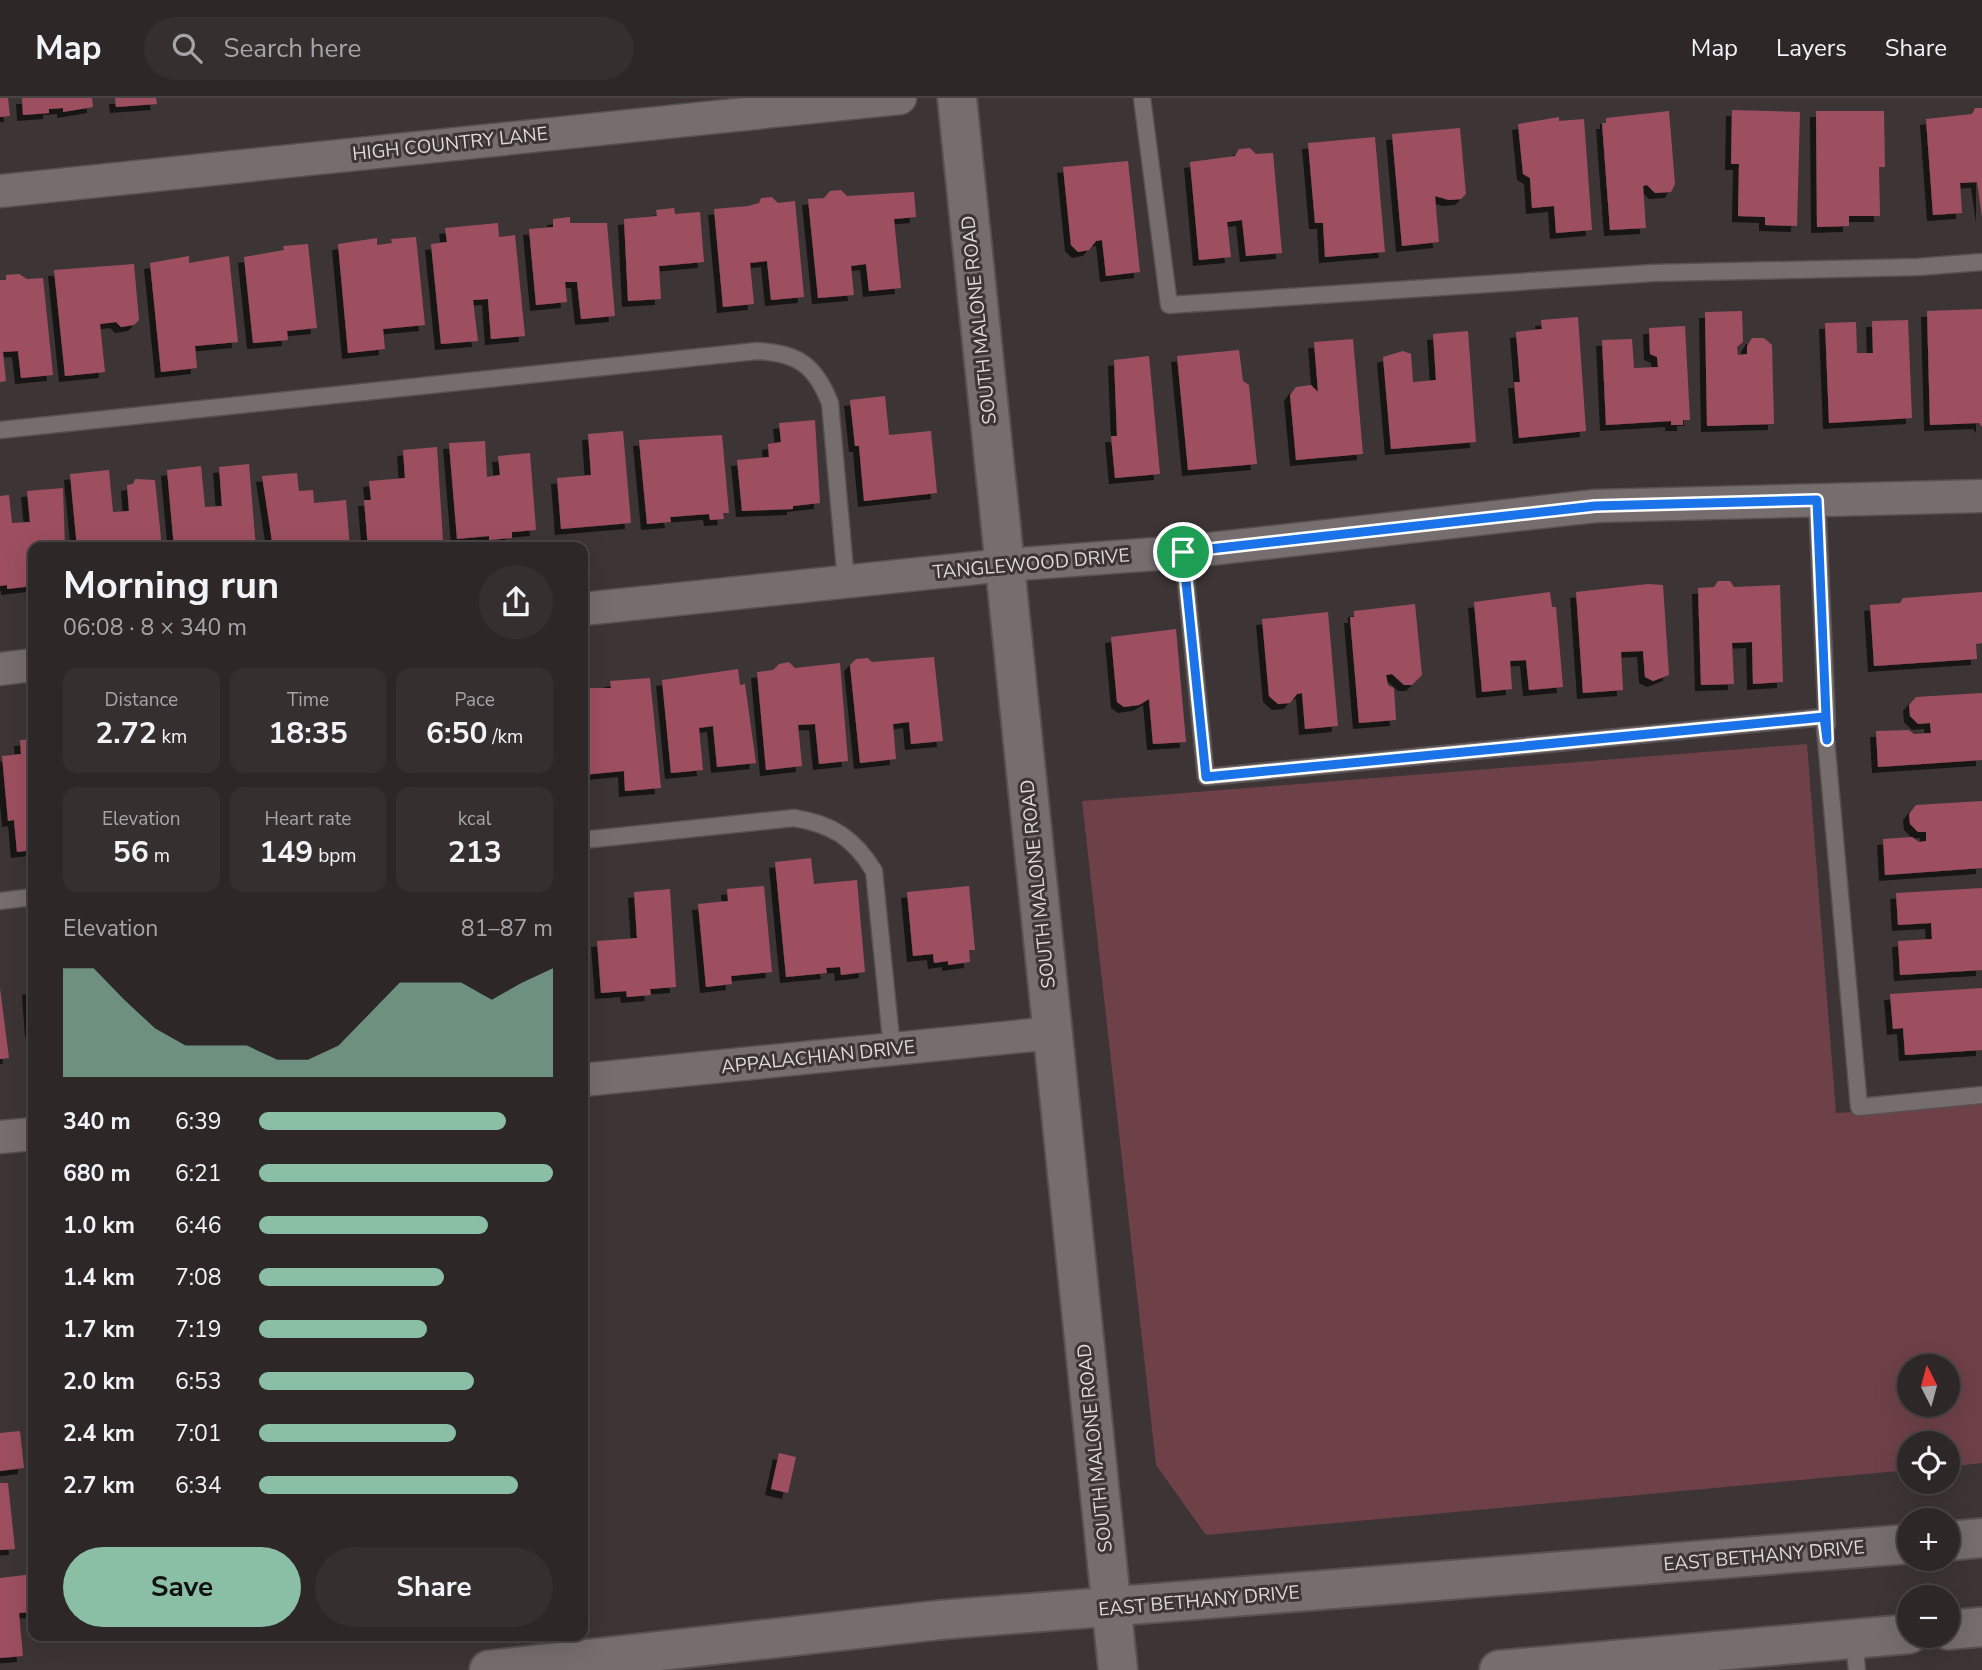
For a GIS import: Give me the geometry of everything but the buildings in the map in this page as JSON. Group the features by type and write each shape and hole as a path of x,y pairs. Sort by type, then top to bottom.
{"main road":[{"name":"SOUTH MALONE ROAD","path":"957,98 1118,1670"},
{"path":"1960,1540 1982,1538"},
{"name":"EAST BETHANY DRIVE","path":"489,1670 939,1620 1897,1545"},
{"path":"1960,1629 1982,1627"},
{"path":"1510,1670 1856,1654 1897,1638"}],"street":[{"name":"HIGH COUNTRY LANE","path":"0,191 786,104 900,98"},
{"name":"TANGLEWOOD DRIVE","path":"588,608 1005,565 1183,552 1595,506 1982,496"},
{"path":"0,669 28,666"},
{"name":"APPALACHIAN DRIVE","path":"588,1079 1053,1033"},
{"path":"0,1137 28,1134"}],"lane":[{"path":"1142,98 1169,305 1653,273 1918,267 1982,262"},
{"path":"0,430 757,351 781,352 808,365 822,384 830,403 846,581"},
{"path":"1817,500 1827,740"},
{"path":"1183,552 1206,777 1824,717 1859,1107 1982,1096"},
{"path":"588,839 794,818 819,822 842,832 861,849 874,871 892,1049"},
{"path":"0,901 28,898"}],"shaded area":[{"path":"1807,744 1836,1113 1982,1104 1982,1463 1960,1466 1960,1431 1897,1431 1897,1471 1206,1535 1156,1465 1082,801"}],"route":[{"path":"1817,500 1827,740 1824,717 1206,777 1183,552 1595,506 1817,500"}]}
